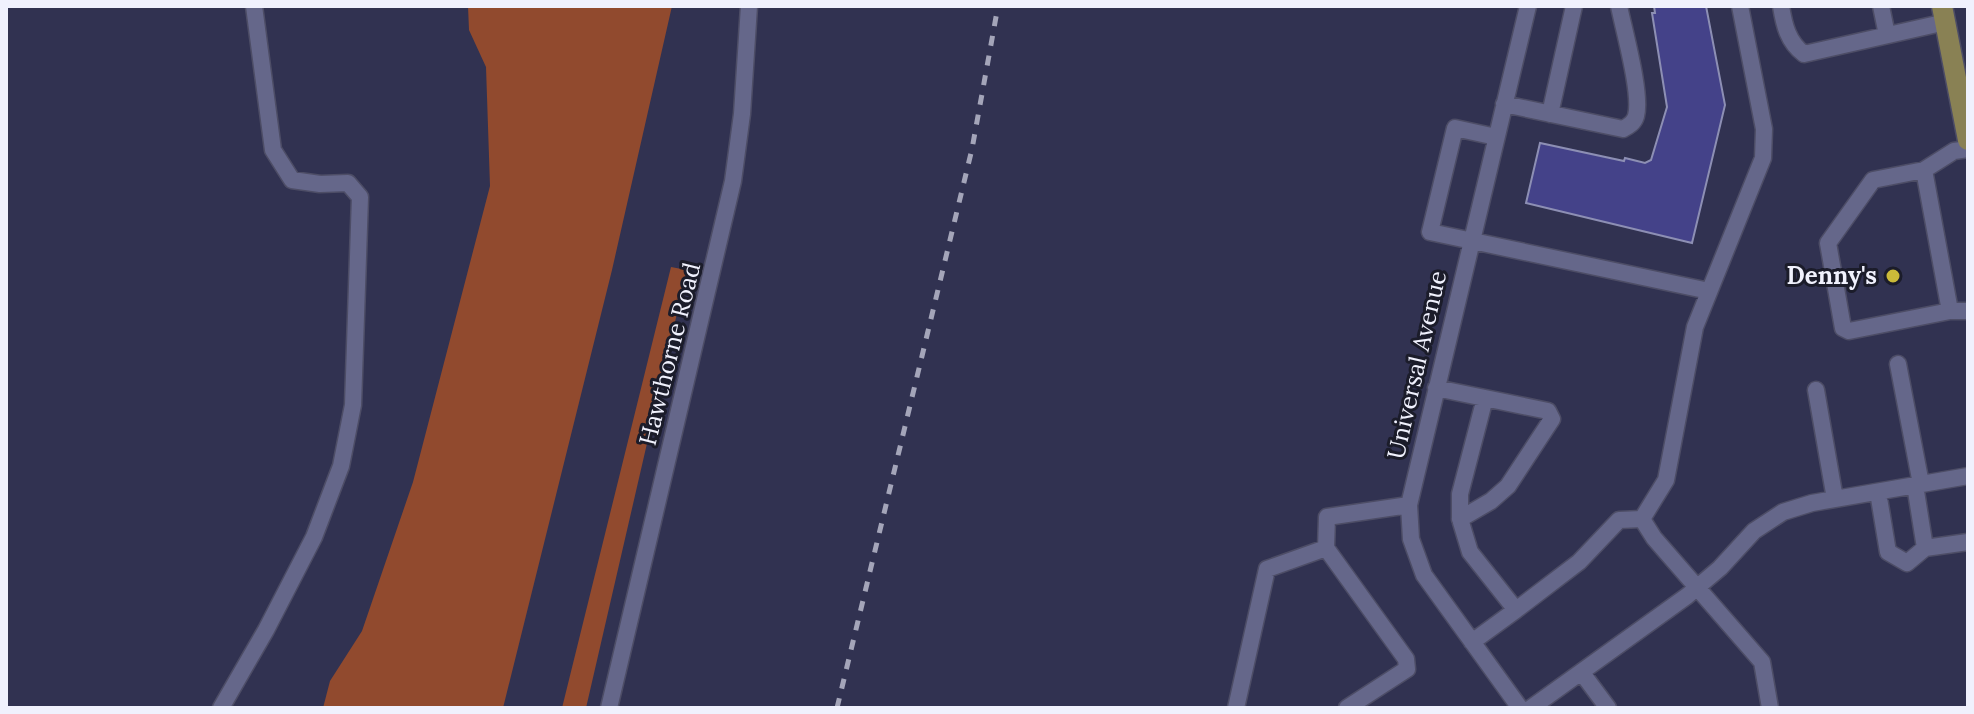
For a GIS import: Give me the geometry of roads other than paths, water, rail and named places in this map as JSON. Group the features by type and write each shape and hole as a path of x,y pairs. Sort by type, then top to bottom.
{"main road":[{"path":"1944,14 1968,140"}],"street":[{"path":"221,708 266,630 329,503 349,434 355,374 360,197 348,183 320,184 292,180 280,164 273,150 254,6"},
{"name":"Hawthorne Road","path":"609,708 733,181 742,114 749,6"},
{"name":"Universal Avenue","path":"1520,708 1424,575 1411,539 1409,505 1528,6"},
{"path":"1550,114 1574,6"},
{"path":"1504,104 1623,129 1636,118 1638,102 1619,6"},
{"path":"1642,519 1666,480 1695,327 1763,158 1764,129 1740,6"},
{"path":"1781,6 1784,27 1796,48 1804,54 1887,35 1944,14"},
{"path":"1881,6 1887,35"},
{"path":"1496,137 1455,128 1430,232 1709,291"},
{"path":"1968,149 1954,151 1924,170 1873,180 1829,240 1843,328 1853,331 1950,311 1968,311"},
{"path":"1924,170 1950,311"},
{"path":"1898,364 1925,548"},
{"path":"1436,388 1548,411 1552,419 1508,486 1491,501 1460,519"},
{"path":"1816,390 1835,499"},
{"path":"1485,398 1460,494 1460,519 1470,552 1516,610"},
{"path":"1531,708 1698,587 1754,531 1783,512 1835,499 1968,476"},
{"path":"1878,492 1888,552 1907,563 1925,548 1968,542"},
{"path":"1347,708 1407,669 1406,659 1326,548 1327,517 1409,505"},
{"path":"1642,519 1654,538 1762,662 1770,708"},
{"path":"1472,642 1579,562 1619,520 1642,519"},
{"path":"1236,708 1267,569 1326,548"},
{"path":"1582,673 1608,708"}],"railway":[{"path":"837,708 972,149 998,6"}],"place":[{"name":"Denny's","path":"1893,276"}]}
